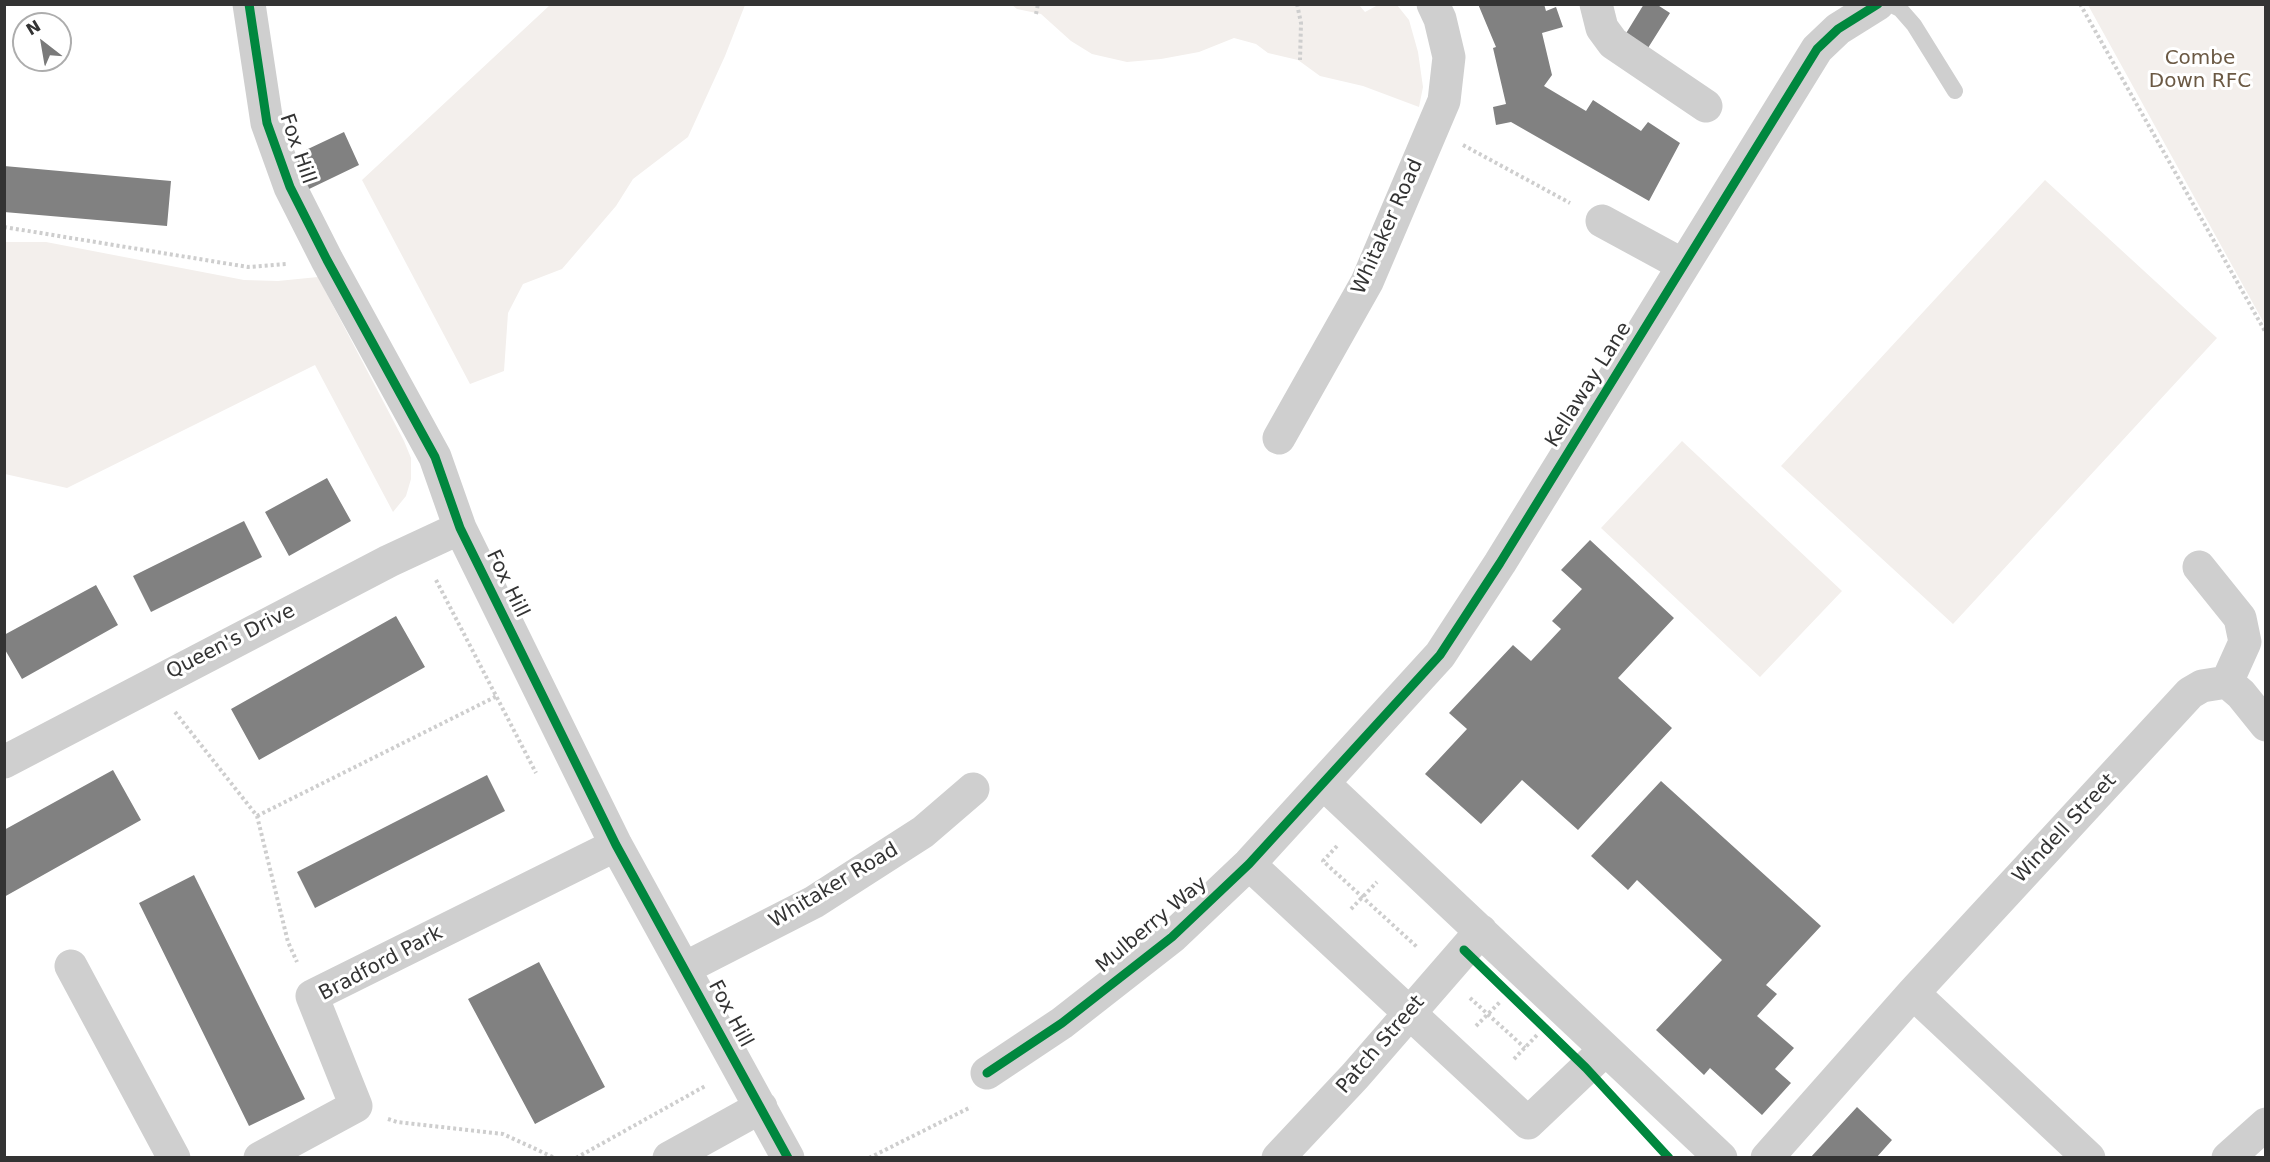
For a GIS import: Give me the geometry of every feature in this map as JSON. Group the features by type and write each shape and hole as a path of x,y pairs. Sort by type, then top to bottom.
{"street":[{"name":"Fox Hill","path":"249,4 267,123 290,187 327,260 435,457 460,528 616,845 788,1158"},
{"name":"Whitaker Road","path":"1279,438 1367,282 1444,101 1449,57 1440,19 1433,4"},
{"path":"1596,4 1602,28 1613,43 1706,106"},
{"name":"Kellaway Lane","path":"1324,784 1440,655 1500,563 1817,49 1838,29 1878,4"},
{"path":"1602,221 1683,265"},
{"name":"Queen's Drive","path":"4,762 389,561 460,528"},
{"path":"2199,567 2240,618 2244,642 2227,682 2241,694 2265,725"},
{"name":"Windell Street","path":"1767,1158 1913,993 2190,693 2202,686 2227,682"},
{"path":"1324,784 1721,1158"},
{"name":"Mulberry Way","path":"987,1073 1062,1023 1172,937 1250,864 1324,784"},
{"name":"Whitaker Road","path":"685,968 814,902 923,832 973,789"},
{"name":"Bradford Park","path":"356,1106 312,996 616,845"},
{"path":"1250,864 1528,1123 1605,1050"},
{"name":"Patch Street","path":"1278,1158 1481,932"},
{"path":"71,966 174,1158"},
{"path":"1913,993 2089,1158"},
{"path":"260,1158 356,1106"},
{"path":"669,1158 761,1107"},
{"path":"2228,1158 2265,1124"}],"lane":[{"path":"1890,4 1900,9 1914,25 1955,91"}],"path":[{"path":"1036,14 1038,4"},
{"path":"1297,4 1301,23 1300,60"},
{"path":"2080,4 2265,333"},
{"path":"1431,128 1602,221"},
{"path":"4,226 248,267 327,260"},
{"path":"256,816 532,678"},
{"path":"152,683 256,816 288,942 312,996"},
{"path":"1362,821 1323,861 1525,1048"},
{"path":"1325,935 1400,858"},
{"path":"1450,1052 1526,975"},
{"path":"1488,1086 1562,1009"},
{"path":"576,1158 739,1068"},
{"path":"870,1158 978,1103 987,1073"},
{"path":"356,1106 397,1122 503,1134 555,1158"}],"green space":[{"path":"550,5 745,5 725,56 688,137 633,179 616,206 562,269 523,284 508,313 504,371 470,384 362,180"},
{"path":"1012,5 1359,5 1365,12 1378,5 1397,5 1409,20 1418,52 1423,87 1419,107 1363,86 1320,76 1298,60 1268,53 1256,44 1234,38 1199,52 1161,59 1127,62 1092,54 1071,41 1041,14 1017,9"},
{"name":"Combe Down RFC","path":"2088,5 2265,5 2265,325"},
{"path":"2045,180 2217,338 1953,624 1781,466"},
{"path":"5,242 46,242 244,280 278,281 318,277 411,458 411,479 406,496 393,512 315,365 67,488 5,474"},
{"path":"1682,441 1842,591 1760,677 1601,528"}],"building":[{"path":"1478,4 1544,4 1546,11 1556,7 1563,27 1542,33 1552,75 1544,86 1586,111 1593,100 1641,131 1648,122 1680,143 1649,201 1511,122 1496,125 1493,107 1506,104 1493,48 1496,47"},
{"path":"1644,4 1656,4 1670,13 1648,48 1625,35"},
{"path":"344,132 359,165 307,190 291,157"},
{"path":"4,166 171,181 167,226 4,212"},
{"path":"327,478 351,521 289,556 265,512"},
{"path":"244,521 262,557 151,612 133,576"},
{"path":"1590,540 1674,618 1618,678 1672,728 1578,830 1522,780 1481,824 1425,774 1467,729 1449,713 1513,645 1531,661 1561,629 1552,621 1582,589 1561,570"},
{"path":"96,585 118,625 22,679 4,648 4,635"},
{"path":"396,616 425,667 259,760 231,709"},
{"path":"113,770 141,820 4,897 4,830"},
{"path":"487,775 505,811 315,908 297,872"},
{"path":"1661,781 1821,926 1766,985 1777,994 1757,1016 1794,1048 1775,1069 1791,1083 1762,1115 1710,1068 1704,1075 1656,1030 1722,960 1637,880 1628,890 1591,856"},
{"path":"194,875 305,1099 249,1126 139,903"},
{"path":"539,962 605,1087 535,1124 468,999"},
{"path":"1857,1107 1892,1140 1876,1158 1810,1158"}],"cycle path":[{"path":"249,4 267,123 290,187 327,260 435,457 460,528 616,845 788,1158"},
{"path":"987,1073 1062,1023 1172,937 1249,864 1440,655 1500,563 1817,49 1838,29 1878,4"},
{"path":"1464,950 1586,1068 1669,1158"}]}
